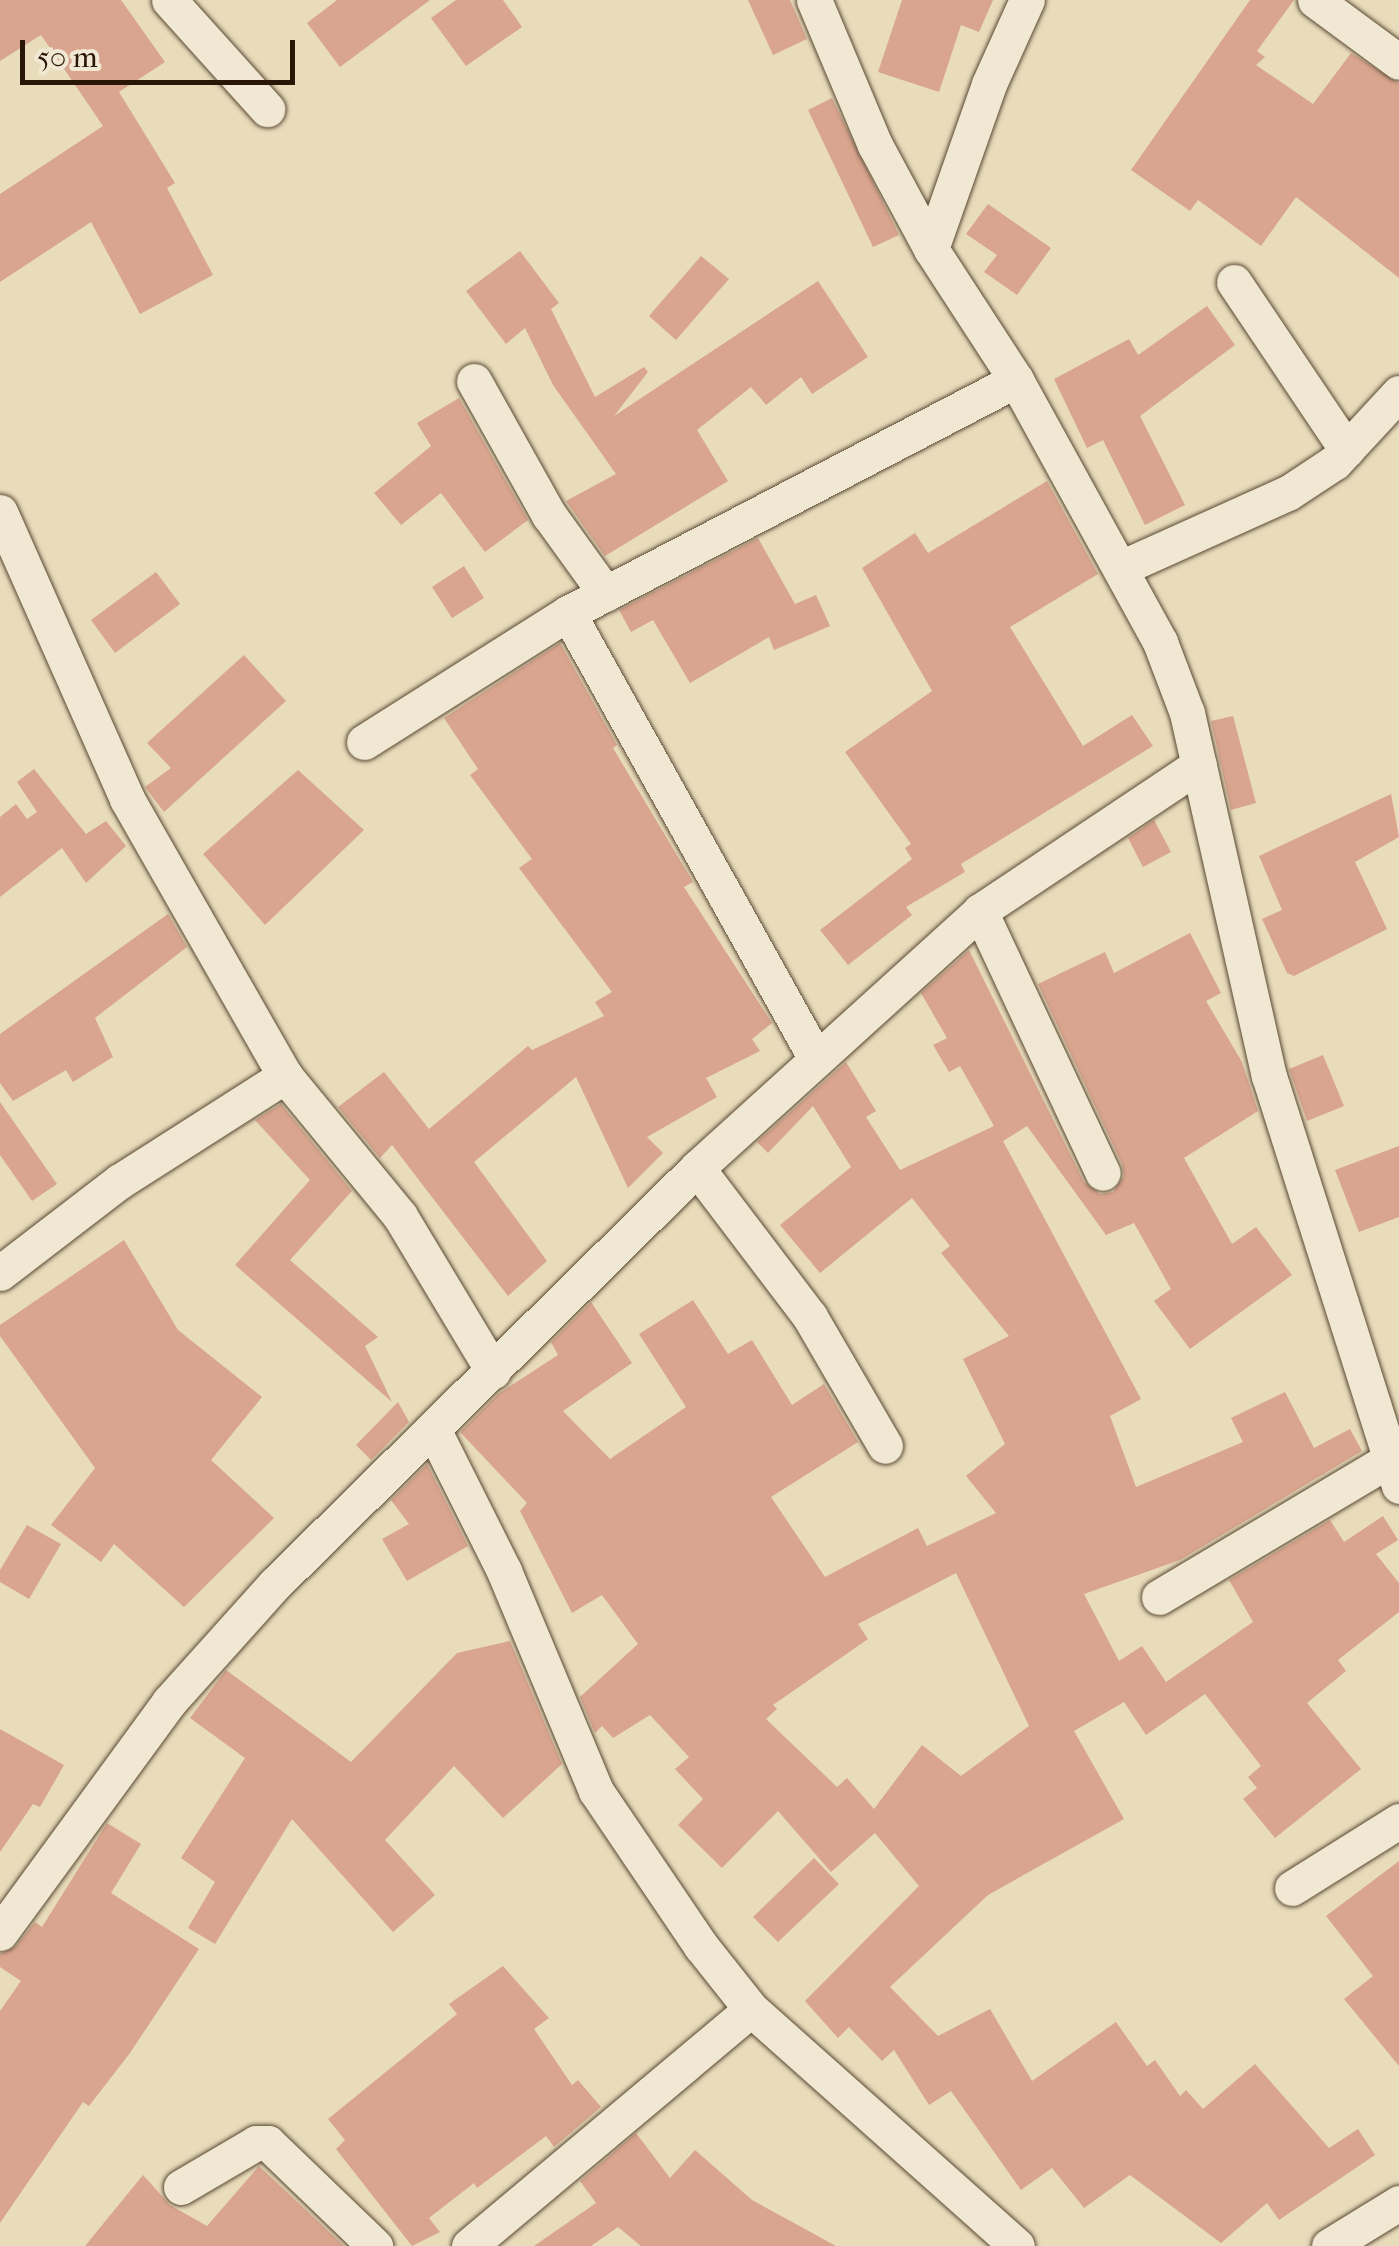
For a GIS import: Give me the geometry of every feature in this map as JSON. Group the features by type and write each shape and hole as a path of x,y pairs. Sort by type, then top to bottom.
{"street":[{"path":"169,0 268,109"},
{"path":"814,0 876,145 931,250 1016,380 1124,568 1160,642 1199,765 1268,1076 1396,1466 1159,1598"},
{"path":"931,250 988,84 1027,0"},
{"path":"1315,0 1399,62"},
{"path":"1234,282 1346,450"},
{"path":"364,742 568,613 1016,380"},
{"path":"474,381 548,515 606,594"},
{"path":"1124,568 1288,493 1346,450 1399,393"},
{"path":"0,512 127,799 285,1076 400,1216 493,1371"},
{"path":"568,613 815,1057"},
{"path":"0,1933 168,1702 275,1584 697,1168 980,911 1199,765"},
{"path":"980,911 1103,1173"},
{"path":"0,1273 120,1181 285,1076"},
{"path":"697,1168 810,1317 885,1446"},
{"path":"434,1431 504,1571 596,1790 750,2009 1017,2246"},
{"path":"1292,1888 1399,1820"},
{"path":"469,2246 750,2009"},
{"path":"181,2187 256,2143 268,2143 376,2246"},
{"path":"1329,2246 1399,2203"}],"building":[{"path":"0,0 121,0 165,62 119,92 175,183 167,188 213,275 140,314 91,222 0,282 0,194 103,126 41,35 0,61"},
{"path":"337,0 430,0 340,67 307,23"},
{"path":"456,0 503,0 522,27 466,66 431,18"},
{"path":"748,0 790,0 807,39 773,55"},
{"path":"902,0 993,0 979,32 961,25 939,92 878,72"},
{"path":"1250,0 1294,0 1257,51 1265,57 1256,65 1313,104 1351,53 1399,83 1399,278 1296,197 1261,246 1198,200 1190,211 1131,170"},
{"path":"832,98 899,235 873,247 808,110"},
{"path":"988,204 1051,248 1017,295 984,272 997,255 966,234"},
{"path":"520,251 559,303 551,309 595,397 644,367 648,372 614,416 818,281 868,357 812,394 801,377 766,405 751,387 697,430 728,481 605,556 566,501 616,474 553,385 525,328 506,344 466,291"},
{"path":"701,256 729,279 676,340 649,316"},
{"path":"1207,306 1235,345 1140,416 1185,505 1145,525 1103,440 1087,448 1054,379 1129,339 1138,355"},
{"path":"459,398 528,520 485,552 441,493 401,525 374,493 431,446 417,423"},
{"path":"1047,481 1098,574 1010,627 1083,746 1132,715 1153,746 961,864 965,872 906,907 912,915 848,965 820,930 912,859 905,848 911,844 845,752 932,691 862,568 915,533 928,553"},
{"path":"758,538 795,604 816,595 830,626 774,650 769,637 690,683 653,620 631,632 619,610"},
{"path":"464,566 484,598 452,618 432,587"},
{"path":"156,572 180,604 115,653 91,620"},
{"path":"560,643 617,745 613,748 693,882 684,887 772,1023 752,1039 760,1051 706,1078 717,1097 647,1137 663,1153 628,1188 576,1077 474,1162 547,1261 508,1296 392,1145 380,1158 338,1107 384,1072 429,1129 528,1046 532,1050 604,1016 595,1002 612,992 519,868 532,859 470,775 478,769 444,718"},
{"path":"244,655 286,701 164,812 145,787 171,768 147,743"},
{"path":"1233,716 1256,803 1231,810 1211,721"},
{"path":"34,769 86,834 106,821 126,846 86,883 62,848 0,897 0,817 16,804 27,819 37,812 17,782"},
{"path":"298,770 364,830 265,925 203,854"},
{"path":"1391,794 1399,837 1355,862 1387,929 1294,976 1287,973 1262,919 1282,910 1259,856"},
{"path":"1154,820 1171,852 1143,867 1128,838"},
{"path":"168,914 187,947 95,1018 113,1057 73,1082 66,1070 13,1101 0,1083 0,1034"},
{"path":"1190,933 1221,993 1206,1001 1242,1062 1258,1111 1184,1158 1232,1244 1256,1227 1292,1275 1190,1349 1154,1301 1171,1289 1134,1223 1106,1235 1027,1126 1003,1141 1141,1399 1110,1416 1136,1487 1243,1442 1231,1418 1285,1392 1314,1448 1350,1429 1362,1451 1180,1560 1084,1594 1119,1661 1142,1646 1166,1682 1253,1622 1229,1580 1330,1520 1344,1542 1383,1516 1398,1540 1376,1554 1399,1583 1399,1612 1338,1660 1346,1671 1307,1703 1361,1769 1275,1838 1243,1799 1257,1788 1248,1777 1261,1766 1205,1694 1146,1735 1124,1702 1074,1731 1124,1819 988,1895 890,1987 938,2036 990,2009 1032,2081 1116,2022 1147,2066 1155,2060 1180,2096 1186,2090 1203,2109 1255,2064 1329,2148 1358,2129 1375,2155 1279,2220 1267,2203 1221,2243 1130,2175 1084,2208 1052,2168 1021,2190 951,2091 929,2105 894,2050 882,2061 849,2027 838,2038 805,2001 919,1886 875,1833 831,1872 778,1811 722,1868 678,1825 703,1799 675,1769 689,1757 650,1715 613,1738 602,1726 595,1733 580,1697 638,1644 602,1595 572,1613 520,1511 527,1503 460,1432 498,1394 558,1355 551,1342 591,1302 632,1363 563,1411 610,1459 686,1407 639,1334 693,1300 728,1354 752,1340 792,1405 824,1384 858,1442 771,1497 825,1577 918,1528 927,1546 996,1513 966,1476 1005,1444 963,1359 1009,1336 941,1253 950,1246 912,1198 820,1273 780,1225 851,1167 813,1106 768,1153 757,1142 846,1062 876,1111 866,1117 900,1170 994,1126 960,1066 949,1072 933,1045 947,1038 921,993 969,950 1084,1182 1100,1194 1113,1192 1124,1176 1122,1164 1038,984 1105,952 1114,973","holes":["956,1573 1029,1726 961,1776 922,1745 874,1809 847,1778 837,1787 766,1719 777,1709 773,1705 868,1639 858,1624"]},
{"path":"1323,1055 1344,1106 1307,1121 1289,1069"},
{"path":"0,1102 57,1184 32,1201 0,1155"},
{"path":"281,1104 352,1191 290,1260 378,1337 365,1346 392,1402 235,1265 310,1180 255,1120"},
{"path":"1399,1146 1399,1217 1359,1232 1335,1170"},
{"path":"124,1240 178,1330 262,1397 211,1460 274,1518 184,1607 114,1544 101,1562 51,1525 95,1468 0,1336 0,1325"},
{"path":"398,1402 409,1422 371,1460 356,1445"},
{"path":"427,1464 468,1546 407,1581 382,1539 409,1524 391,1500"},
{"path":"27,1525 61,1544 29,1599 0,1582 0,1570"},
{"path":"510,1641 562,1764 503,1818 454,1766 385,1840 435,1895 393,1932 292,1819 215,1944 188,1928 215,1882 181,1858 245,1758 190,1718 226,1670 351,1762 457,1653"},
{"path":"0,1729 64,1765 40,1807 33,1804 0,1852"},
{"path":"107,1823 141,1844 111,1893 199,1949 130,2053 89,2106 83,2102 0,2223 0,2011 21,1981 0,1967 0,1954 16,1946 35,1922 42,1927"},
{"path":"814,1858 839,1884 778,1942 753,1917"},
{"path":"1399,1861 1399,2066 1344,1999 1373,1976 1326,1916"},
{"path":"503,1966 549,2018 534,2029 572,2085 578,2080 601,2107 554,2147 546,2136 477,2188 474,2183 429,2218 440,2232 412,2246 336,2149 345,2140 328,2119 457,2014 449,2004"},
{"path":"636,2133 670,2178 695,2150 752,2200 836,2246 641,2246 618,2227 591,2246 534,2246 596,2203 580,2181"},
{"path":"259,2166 344,2246 85,2246 143,2175 170,2205 207,2226"}]}
